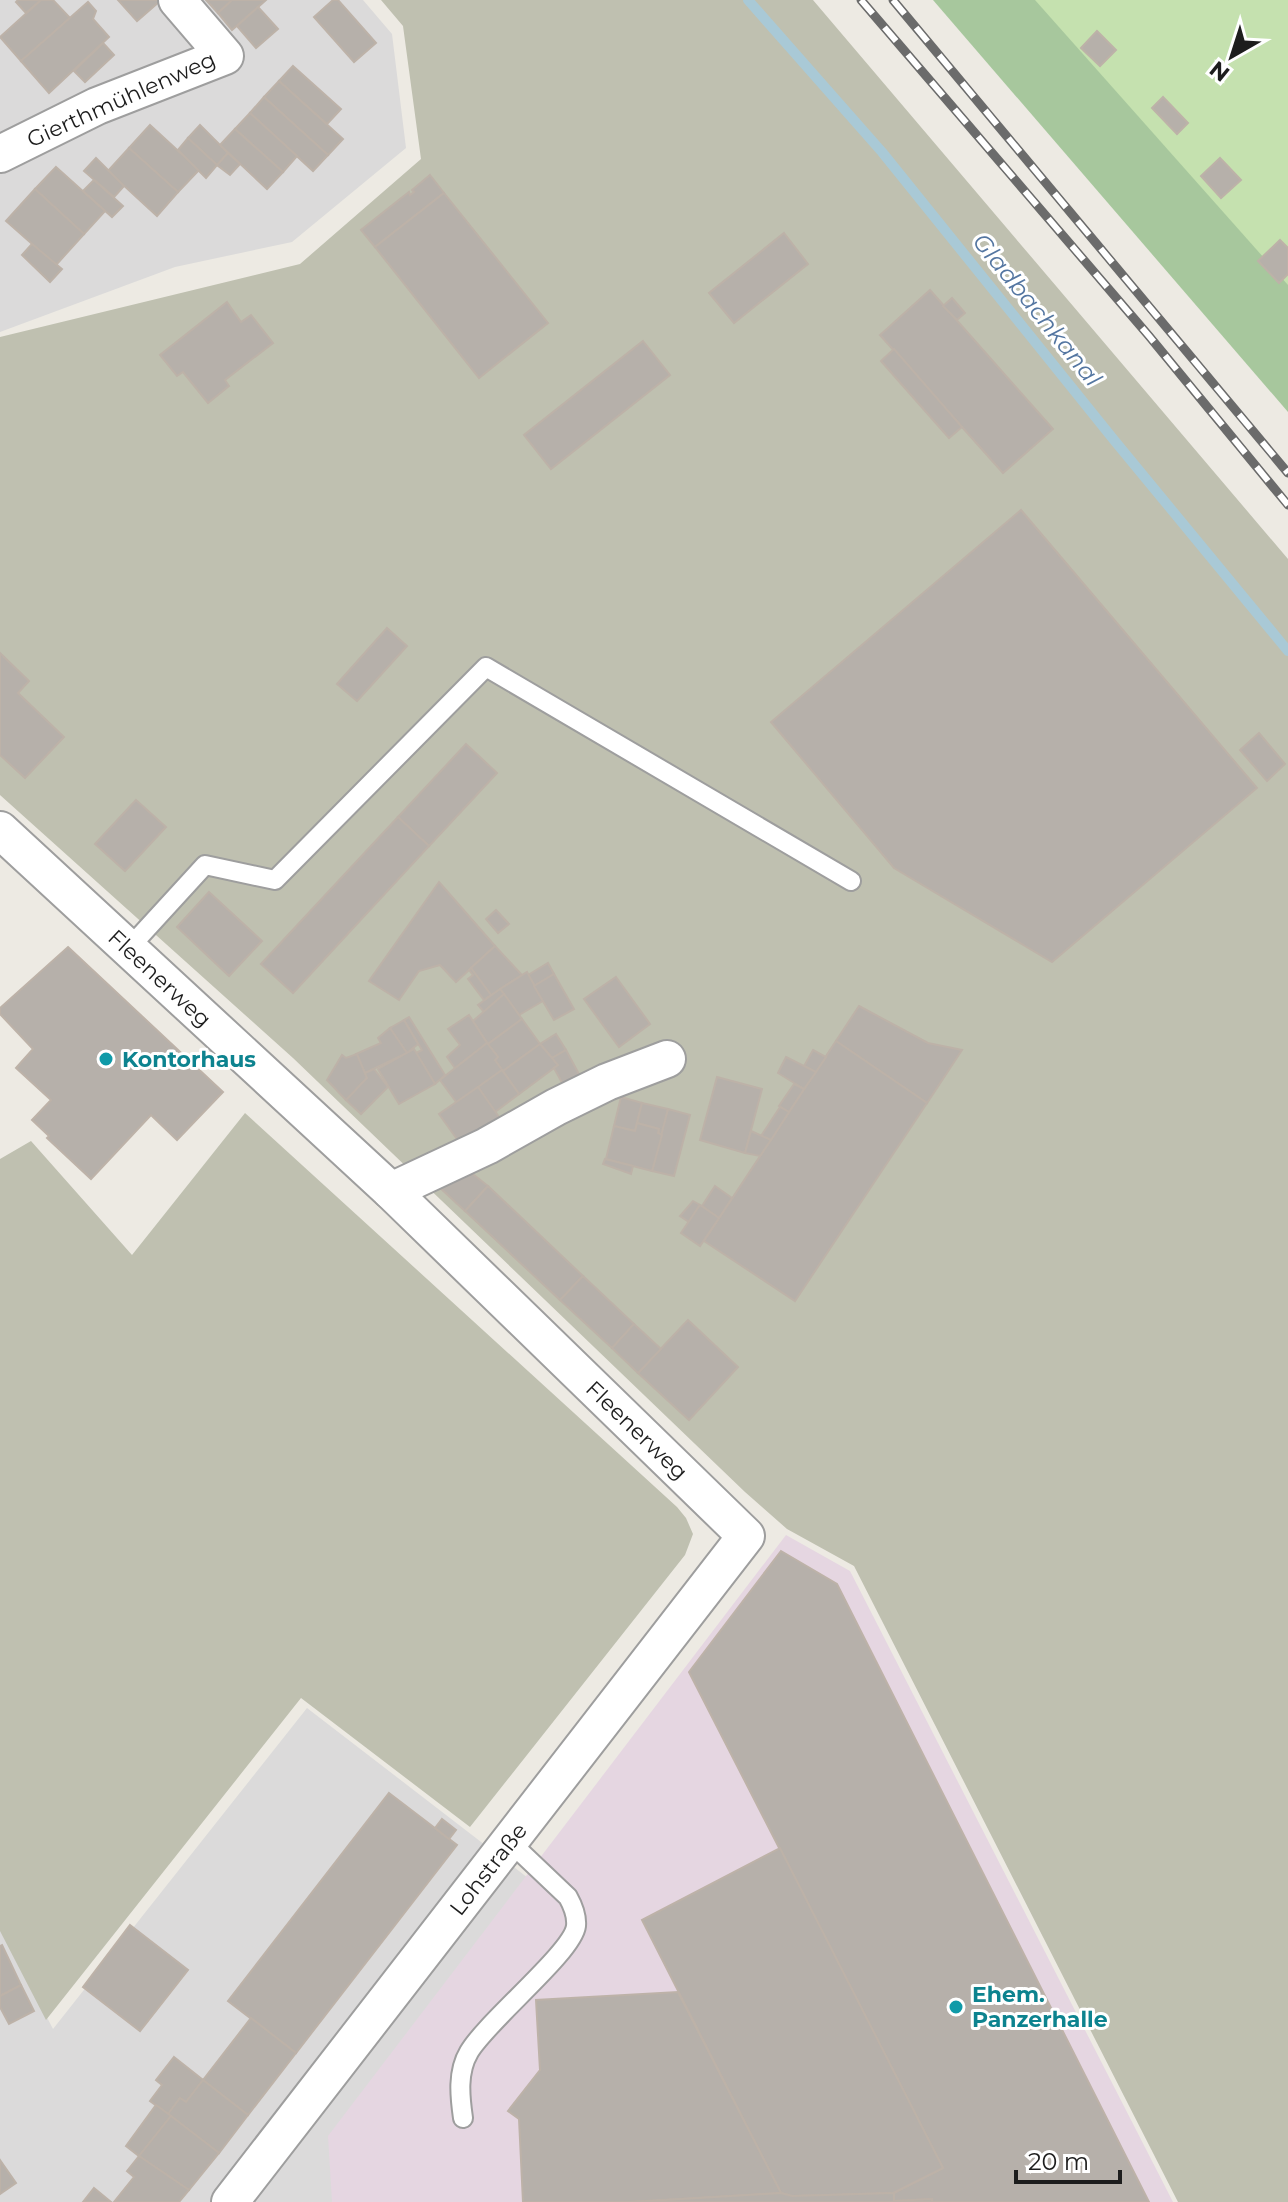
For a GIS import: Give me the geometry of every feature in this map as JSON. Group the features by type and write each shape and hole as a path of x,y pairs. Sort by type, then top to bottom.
{"street":[{"name":"Gierthmühlenweg","path":"0,154 97,106 225,56 177,0"},
{"name":"Fleenerweg","path":"0,830 391,1191 746,1536"},
{"path":"391,1191 487,1146 607,1082 667,1059"},
{"name":"Lohstraße","path":"230,2202 746,1536"}],"lane":[{"path":"129,948 205,865 275,880 486,667 851,881"},
{"path":"463,2118 460,2091 468,2054 493,2022 566,1946 576,1926 573,1906 568,1897 509,1841"}],"shaded area":[{"path":"0,0 363,0 392,34 406,148 292,242 175,267 0,332"},
{"path":"381,0 813,0 1288,559 1288,2202 1178,2202 854,1566 787,1529 745,1492 293,1058 0,795 0,337 300,264 421,159 403,26"},
{"path":"245,1113 677,1507 693,1534 685,1555 470,1827 301,1698 46,2020 0,1931 0,1159 31,1141 132,1255"},
{"path":"786,1535 850,1571 1173,2202 332,2202 328,2136"},
{"path":"307,1708 528,1878 336,2202 0,2202 0,1927 53,2029"}],"green space":[{"path":"933,0 1035,0 1288,285 1288,412"},
{"path":"1034,0 1288,0 1288,294"}],"building":[{"path":"41,0 26,13 16,2"},
{"path":"41,0 53,0 70,18 21,61 0,37"},
{"path":"118,0 157,0 159,2 137,21"},
{"path":"206,0 232,0 218,13"},
{"path":"232,0 266,0 232,30 218,13"},
{"path":"333,0 338,0 376,43 354,62 314,17"},
{"path":"88,2 96,11 93,19 109,37 49,93 21,61"},
{"path":"258,7 278,29 256,48 237,26"},
{"path":"1097,31 1116,50 1100,66 1081,48"},
{"path":"103,43 114,55 85,82 74,71"},
{"path":"293,66 341,109 327,124 279,81"},
{"path":"279,81 343,139 328,155 264,97"},
{"path":"264,97 328,155 313,171 250,113"},
{"path":"1163,97 1188,123 1177,134 1152,108"},
{"path":"250,113 297,156 283,172 235,129"},
{"path":"150,125 199,170 178,192 129,148"},
{"path":"200,125 228,153 217,165 188,138"},
{"path":"235,129 283,172 267,189 220,145"},
{"path":"188,138 217,165 206,178 178,150"},
{"path":"129,148 178,192 157,216 108,171"},
{"path":"228,153 240,164 230,175 217,165"},
{"path":"96,158 124,186 114,197 84,171"},
{"path":"1220,158 1241,180 1221,198 1201,176"},
{"path":"56,167 105,211 84,234 35,189"},
{"path":"430,175 444,193 375,247 361,230 409,192 410,195 414,192 412,190"},
{"path":"94,180 123,206 112,217 83,191"},
{"path":"35,189 84,234 56,265 6,221"},
{"path":"444,193 548,323 479,378 375,247"},
{"path":"784,233 808,264 734,323 709,293"},
{"path":"1280,240 1288,248 1288,274 1279,283 1258,261"},
{"path":"32,244 62,269 50,282 22,255"},
{"path":"930,290 1053,429 1003,473 880,335"},
{"path":"952,298 965,313 957,320 943,306"},
{"path":"227,302 241,322 251,315 273,343 225,380 229,386 208,403 183,372 177,376 160,355"},
{"path":"643,341 670,375 551,469 524,435"},
{"path":"894,349 962,427 949,438 881,361"},
{"path":"1021,510 1257,788 1052,962 894,868 771,722"},
{"path":"387,628 407,646 357,701 337,684"},
{"path":"0,653 29,681 18,693 64,737 25,778 0,755"},
{"path":"1259,733 1285,764 1267,781 1240,750"},
{"path":"466,744 497,773 429,846 398,817"},
{"path":"136,800 166,827 125,871 95,844"},
{"path":"398,817 429,846 293,993 261,964"},
{"path":"439,882 495,946 456,982 440,965 419,971 399,1000 369,981"},
{"path":"209,892 262,941 229,976 177,927"},
{"path":"496,910 509,924 498,933 486,919"},
{"path":"495,946 522,975 491,995 471,968"},
{"name":"Kontorhaus","path":"68,947 223,1092 177,1140 151,1115 91,1179 32,1120 51,1100 16,1068 33,1049 0,1014 0,1008"},
{"path":"548,963 554,974 534,986 528,975"},
{"path":"471,968 491,995 484,1000 468,979 473,975 469,970"},
{"path":"527,972 543,1001 519,1015 500,989"},
{"path":"554,974 574,1009 554,1020 534,986"},
{"path":"616,977 650,1024 619,1047 584,999"},
{"path":"500,989 504,994 484,1012 478,1005"},
{"path":"504,994 522,1019 488,1044 473,1021"},
{"path":"859,1006 928,1043 962,1050 927,1103 836,1041"},
{"path":"469,1015 487,1043 455,1068 447,1057 460,1045 448,1029"},
{"path":"409,1017 445,1075 435,1084 416,1053 422,1050 404,1020"},
{"path":"522,1019 540,1044 503,1071 495,1060 498,1057 488,1044"},
{"path":"404,1020 418,1044 407,1053 390,1028"},
{"path":"390,1028 407,1053 365,1073 356,1054 381,1043 378,1038"},
{"path":"556,1034 566,1050 552,1058 540,1044"},
{"path":"836,1041 927,1103 795,1301 704,1241"},
{"path":"487,1043 498,1057 495,1060 502,1070 457,1103 440,1080"},
{"path":"540,1044 558,1065 519,1094 503,1071"},
{"path":"414,1049 435,1084 399,1104 378,1069"},
{"path":"566,1050 581,1078 565,1088 554,1068 558,1065 552,1058"},
{"path":"813,1050 826,1057 816,1072 804,1066"},
{"path":"357,1054 367,1078 346,1100 327,1080 342,1055 346,1058"},
{"path":"786,1057 816,1072 804,1089 778,1073"},
{"path":"374,1069 388,1087 361,1114 346,1100 367,1078 365,1073"},
{"path":"502,1070 519,1094 495,1112 478,1087"},
{"path":"717,1077 762,1089 745,1153 700,1140"},
{"path":"794,1084 804,1089 789,1112 779,1106"},
{"path":"478,1087 499,1117 468,1140 459,1142 439,1114"},
{"path":"621,1097 642,1103 635,1131 614,1126"},
{"path":"642,1103 668,1109 662,1135 658,1133 659,1129 637,1123"},
{"path":"780,1107 789,1112 771,1140 761,1136"},
{"path":"668,1109 690,1115 674,1176 652,1171"},
{"path":"637,1123 659,1129 658,1133 662,1135 652,1171 606,1159 614,1126 635,1131"},
{"path":"751,1131 771,1140 760,1156 745,1153"},
{"path":"605,1159 633,1166 631,1174 603,1164"},
{"path":"469,1171 488,1186 465,1211 437,1185"},
{"path":"488,1186 583,1276 560,1300 465,1211"},
{"path":"715,1186 732,1198 719,1218 702,1206"},
{"path":"693,1201 700,1205 689,1222 680,1216"},
{"path":"700,1205 719,1218 700,1246 681,1233"},
{"path":"583,1276 634,1324 612,1348 560,1300"},
{"path":"688,1320 738,1367 689,1420 638,1373"},
{"path":"634,1324 661,1349 638,1373 612,1348"},
{"name":"Ehem. Panzerhalle","path":"781,1551 837,1584 1149,2202 894,2201 894,2193 943,2168 689,1672"},
{"path":"389,1793 457,1845 296,2053 228,2001"},
{"path":"442,1819 456,1830 449,1839 435,1828"},
{"path":"780,1848 943,2168 893,2193 792,2196 781,2193 642,1920"},
{"path":"130,1925 188,1970 140,2031 83,1987"},
{"path":"0,1946 21,1985 0,1996"},
{"path":"21,1985 34,2011 9,2024 0,2007 0,1996"},
{"path":"678,1992 781,2193 628,2202 523,2202 519,2119 508,2111 540,2070 536,2000"},
{"path":"251,2018 296,2053 248,2115 203,2080"},
{"path":"174,2057 203,2080 186,2102 180,2098 168,2114 150,2101 162,2085 156,2080"},
{"path":"203,2080 248,2115 219,2153 168,2114 180,2098 186,2102"},
{"path":"156,2105 171,2116 139,2156 126,2146"},
{"path":"171,2116 219,2153 189,2190 139,2156"},
{"path":"139,2156 189,2190 179,2202 114,2202 134,2177 127,2171"},
{"path":"0,2160 16,2183 0,2194"},
{"path":"94,2188 111,2202 83,2202"},
{"path":"781,2193 792,2196 894,2193 894,2201 932,2199 932,2202 633,2202"}],"waterway":[{"name":"Gladbachkanal","path":"748,0 882,152 1288,651"}],"railway":[{"path":"861,0 1149,336 1288,505"},
{"path":"893,0 1288,473"}],"place":[{"name":"Kontorhaus","path":"106,1059"},
{"name":"Ehem. Panzerhalle","path":"956,2007"}]}
